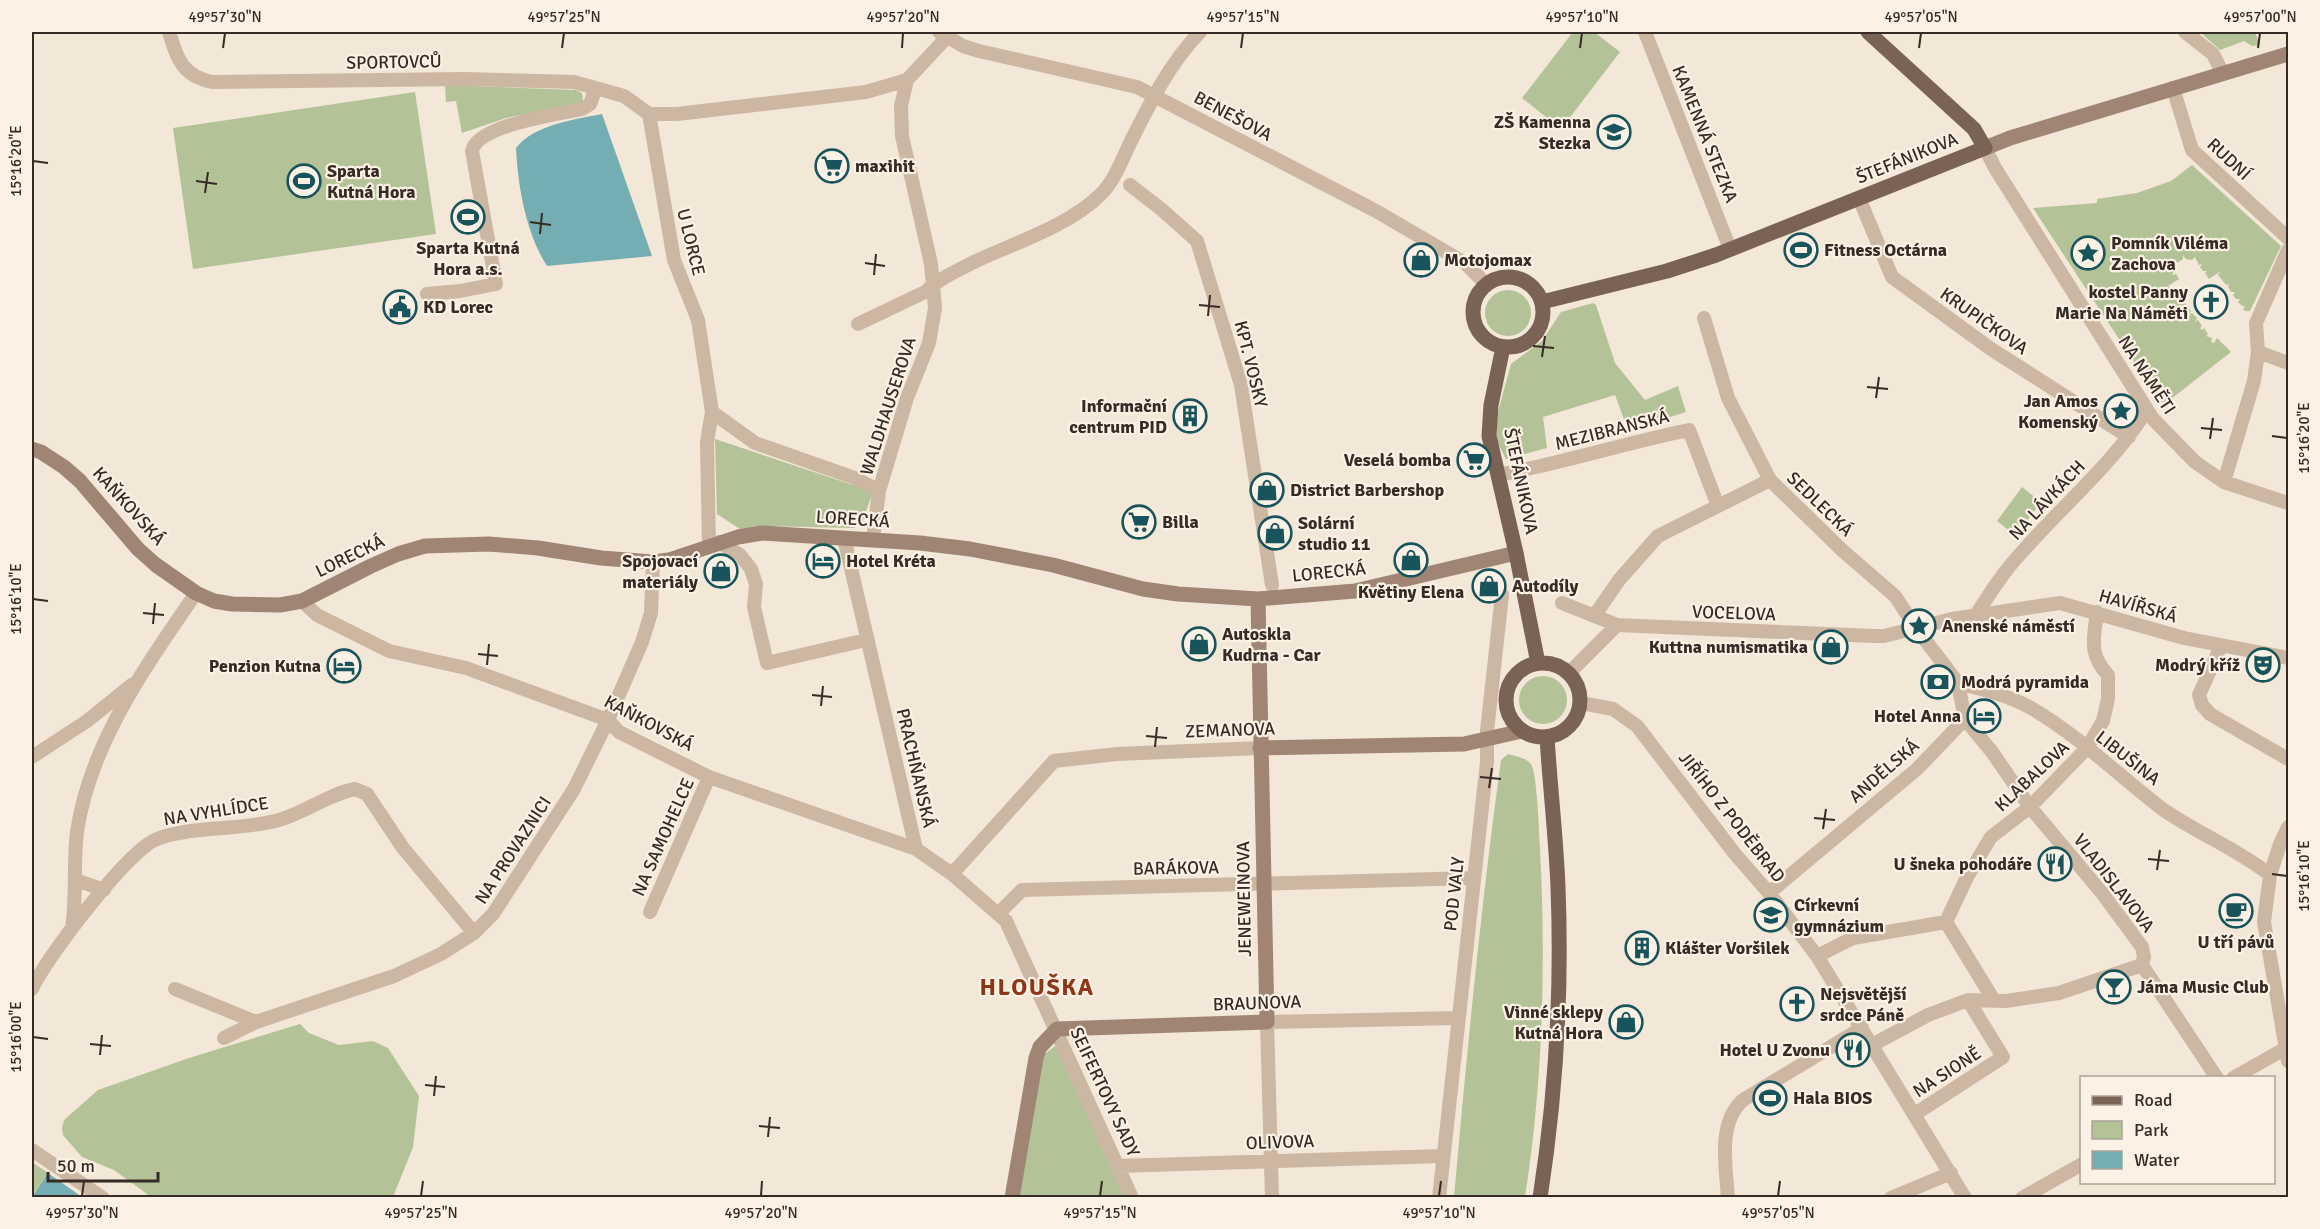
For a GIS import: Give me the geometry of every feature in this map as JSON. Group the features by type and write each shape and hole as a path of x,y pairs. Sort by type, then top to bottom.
{"main road":[{"path":"1868,32 1974,129 1985,148"},
{"name":"ŠTEFÁNIKOVA","path":"1542,302 1666,271 1730,249 1985,148"},
{"path":"1514,278 1531,286 1542,302 1543,320 1534,336 1519,346 1503,347 1492,343 1475,325 1473,310 1475,301 1487,285 1495,280 1514,278"},
{"name":"ŠTEFÁNIKOVA","path":"1503,347 1489,426 1538,663"},
{"path":"1538,663 1555,664 1569,673 1580,692 1581,703 1570,726 1560,734 1547,737 1530,735 1522,731 1509,713 1507,691 1518,672 1538,663"},
{"path":"1540,1197 1556,1066 1559,964 1558,885 1547,737"}],"street":[{"name":"SPORTOVCŮ","path":"169,32 176,54 193,76 212,82 464,79 574,82 632,100 649,114"},
{"name":"WALDHAUSEROVA","path":"858,324 919,295 955,271 1076,215 1102,194 1154,95 1174,62 1200,32"},
{"name":"KAMENNÁ STEZKA","path":"1645,32 1730,249"},
{"path":"2187,32 2213,54 2223,74"},
{"name":"BENEŠOVA","path":"943,34 963,46 979,51 1137,87 1376,211 1465,263 1487,285"},
{"path":"649,114 691,113 866,92 907,80 943,34"},
{"name":"ŠTEFÁNIKOVA","path":"1985,148 2289,54"},
{"name":"WALDHAUSEROVA","path":"873,540 879,491 907,398 933,326 936,308 934,283 902,136 901,106 907,80"},
{"path":"427,294 496,284 472,151 473,145 479,139 512,124 582,109 590,104 596,88"},
{"name":"RUDNÍ","path":"2173,88 2192,150 2289,238"},
{"name":"U LORCE","path":"649,114 674,260 698,320 712,412 707,442 714,544"},
{"name":"NA NÁMĚTI","path":"1985,148 1995,168 2146,411 2195,462 2224,482 2289,503"},
{"name":"KPT. VOSKY","path":"1130,185 1161,208 1197,241 1241,386 1272,585"},
{"name":"KRUPIČKOVA","path":"1859,198 1892,277 1991,349 2129,437"},
{"path":"2224,482 2254,381 2258,352 2256,323 2289,250"},
{"name":"SEDLECKÁ","path":"1704,318 1728,398 1770,480 1843,551 1896,596 1916,628"},
{"path":"2258,352 2289,363"},
{"name":"NA LÁVKÁCH","path":"1976,615 2020,554 2129,437 2146,411"},
{"path":"712,412 755,443 855,478 879,491"},
{"name":"MEZIBRANSKÁ","path":"1498,475 1689,430 1718,506"},
{"name":"KAŇKOVSKÁ","path":"32,449 41,452 72,474 138,549 196,593"},
{"path":"1595,615 1619,580 1658,536 1770,480"},
{"name":"LORECKÁ","path":"196,593 214,601 232,604 280,605 302,601 380,562 425,546 489,544 653,562 669,560 714,544 762,533 970,549 1053,565 1143,589 1178,594 1258,599 1355,591 1516,553"},
{"name":"PRACHŇANSKÁ","path":"844,538 916,849 952,874 1006,921 1057,1029"},
{"path":"714,544 740,555 751,569 756,584 754,607 767,663 866,640"},
{"name":"NA PROVAZNICI","path":"224,1038 256,1022 394,976 441,954 474,933 493,914 574,789 608,720 642,642 651,613 653,562"},
{"path":"72,928 77,834 83,801 93,771 134,683 196,593"},
{"name":"POD VALY","path":"1438,1197 1503,595"},
{"name":"JENEWEINOVA","path":"1258,599 1272,1197"},
{"name":"KAŇKOVSKÁ","path":"302,601 317,615 389,651 466,668 608,720 619,732 709,777 916,849"},
{"path":"1562,603 1617,625 1569,673"},
{"name":"HAVÍŘSKÁ","path":"1976,615 2060,603 2179,637 2289,658"},
{"name":"KLABALOVA","path":"1946,922 1966,877 1991,837 2030,807 2087,748 2103,720 2108,699 2108,675 2099,665 2094,652 2097,612"},
{"path":"1965,719 1958,683 1916,628 1976,615"},
{"name":"VOCELOVA","path":"1617,625 1874,636 1916,628"},
{"path":"2221,646 2199,695 2202,705 2210,714 2289,759"},
{"path":"32,757 87,721 134,683"},
{"name":"LIBUŠINA","path":"1958,683 1989,690 2030,708 2087,748 2163,809 2249,858 2270,875"},
{"name":"JIŘÍHO Z PODĚBRAD","path":"1581,703 1613,709 1637,726 1735,854 1769,893 1817,956 1965,1197"},
{"name":"VLADISLAVOVA","path":"1965,719 1992,752 2030,807 2102,893 2142,947 2144,957 2142,965 2216,1076"},
{"name":"ANDĚLSKÁ","path":"1769,893 1917,769 1965,719"},
{"name":"ZEMANOVA","path":"952,874 1054,761 1117,754 1260,748 1464,744 1522,731"},
{"name":"NA SAMOHELCE","path":"650,912 709,777"},
{"name":"NA VYHLÍDCE","path":"32,989 72,928 135,853 154,840 173,834 277,821 355,789 367,795 403,848 474,933"},
{"path":"2235,1076 2287,1055 2264,922 2270,875 2280,844 2289,827"},
{"name":"BARÁKOVA","path":"998,914 1022,890 1473,878"},
{"path":"76,880 104,890"},
{"path":"1817,956 1853,938 1946,922 1993,999"},
{"path":"1872,1045 1928,1015 1968,1000 2006,1001 2059,993 2142,965"},
{"path":"176,989 256,1022"},
{"name":"NA SIONĚ","path":"1916,1114 2003,1057 1968,1000"},
{"name":"BRAUNOVA","path":"1057,1029 1458,1018"},
{"path":"1728,1197 1726,1139 1730,1117 1735,1107 1862,1028"},
{"name":"SEIFERTOVY SADY","path":"1012,1197 1036,1058 1040,1047 1057,1029 1132,1197"},
{"path":"32,1150 103,1197"},
{"name":"OLIVOVA","path":"1118,1166 1443,1156"},
{"path":"2022,1197 2080,1165"},
{"path":"1891,1197 1951,1173"}],"green space":[{"path":"1573,32 1594,32 1620,52 1561,129 1522,98"},
{"path":"2200,32 2255,32 2260,45 2252,46 2244,41 2220,50"},
{"path":"445,85 576,90 582,93 583,102 506,118 462,133 456,101 446,102"},
{"name":"Sparta Kutná Hora","path":"415,92 436,234 193,269 173,128"},
{"path":"2192,165 2281,246 2250,311 2243,309 2245,306 2238,302 2240,299 2236,299 2233,295 2235,292 2231,292 2229,284 2226,285 2218,275 2221,271 2209,279 2205,273 2207,271 2203,271 2200,267 2202,264 2199,265 2195,257 2192,260 2186,259 2183,255 2183,259 2177,263 2174,262 2176,265 2172,275 2176,274 2179,279 2168,286 2181,299 2180,303 2183,301 2191,311 2189,315 2192,313 2197,318 2195,322 2198,320 2202,326 2200,328 2202,330 2204,328 2208,334 2206,336 2212,338 2211,342 2214,343 2217,338 2231,352 2166,403 2161,403 2033,208 2097,203 2097,199 2137,193 2171,181"},
{"path":"1508,290 1524,297 1531,313 1524,329 1508,336 1492,329 1485,313 1492,297"},
{"path":"1593,303 1596,305 1615,363 1645,400 1678,386 1686,412 1628,430 1615,395 1543,417 1547,448 1506,459 1497,442 1496,419 1511,364 1542,341 1561,312"},
{"path":"715,439 871,491 862,523 854,528 761,526 740,529 717,514"},
{"path":"2022,487 2041,502 2016,536 1997,521"},
{"path":"1543,676 1560,683 1567,700 1560,717 1543,724 1526,717 1519,700 1526,683"},
{"path":"1508,754 1525,759 1532,766 1538,818 1543,979 1536,1110 1531,1153 1525,1197 1454,1197 1487,869 1501,760"},
{"path":"300,1024 309,1033 339,1045 373,1041 388,1048 419,1096 413,1147 393,1197 151,1197 114,1170 82,1157 63,1135 64,1120 98,1090 189,1058"},
{"path":"1055,1046 1124,1197 1019,1198 1042,1061 1046,1053"},
{"path":"32,1162 48,1173 32,1196"}],"water":[{"path":"602,114 652,256 547,266 534,239 524,209 516,148 524,140 544,128"},
{"path":"48,1173 82,1197 32,1197"}],"place":[{"name":"ZŠ Kamenna Stezka","path":"1614,132"},
{"name":"maxihit","path":"832,166"},
{"name":"Sparta Kutná Hora","path":"304,181"},
{"name":"Sparta Kutná Hora a.s.","path":"468,217"},
{"name":"Fitness Octárna","path":"1801,250"},
{"name":"Pomník Viléma Zachova","path":"2088,253"},
{"name":"Motojomax","path":"1421,260"},
{"name":"kostel Panny Marie Na Náměti","path":"2211,302"},
{"name":"KD Lorec","path":"400,307"},
{"name":"Jan Amos Komenský","path":"2121,411"},
{"name":"Informační centrum PID","path":"1190,416"},
{"name":"Veselá bomba","path":"1474,460"},
{"name":"District Barbershop","path":"1267,490"},
{"name":"Billa","path":"1139,522"},
{"name":"Solární studio 11","path":"1275,533"},
{"name":"Květiny Elena","path":"1411,560"},
{"name":"Hotel Kréta","path":"823,561"},
{"name":"Spojovací materiály","path":"721,571"},
{"name":"Autodíly","path":"1489,586"},
{"name":"Anenské náměstí","path":"1919,626"},
{"name":"Autoskla Kudrna - Car","path":"1199,644"},
{"name":"Kuttna numismatika","path":"1831,647"},
{"name":"Modrý kříž","path":"2263,665"},
{"name":"Penzion Kutna","path":"344,666"},
{"name":"Modrá pyramida","path":"1938,682"},
{"name":"Hotel Anna","path":"1984,716"},
{"name":"U šneka pohodáře","path":"2055,864"},
{"name":"U tří pávů","path":"2236,911"},
{"name":"Církevní gymnázium","path":"1771,915"},
{"name":"Klášter Voršilek","path":"1642,948"},
{"name":"Jáma Music Club","path":"2114,987"},
{"name":"Nejsvětější srdce Páně","path":"1797,1004"},
{"name":"Vinné sklepy Kutná Hora","path":"1626,1022"},
{"name":"Hotel U Zvonu","path":"1853,1050"},
{"name":"Hala BIOS","path":"1770,1098"}],"district":[{"name":"HLOUŠKA","path":"1037,987"}]}
